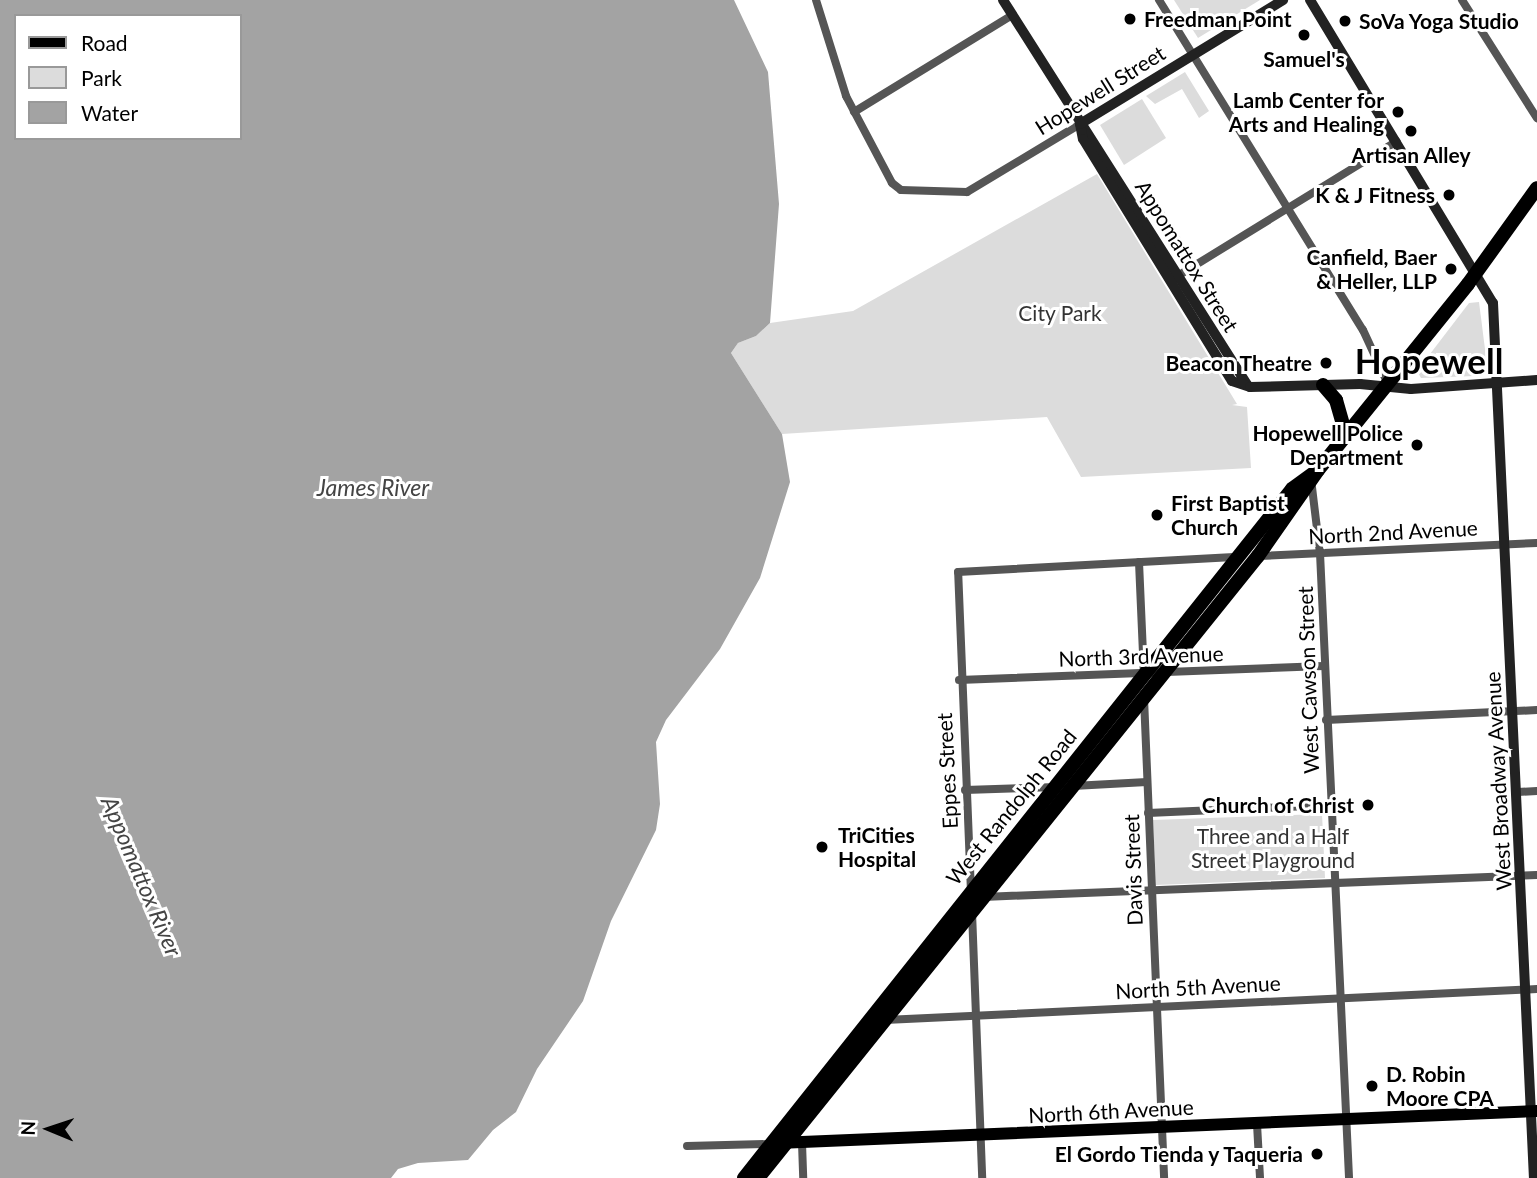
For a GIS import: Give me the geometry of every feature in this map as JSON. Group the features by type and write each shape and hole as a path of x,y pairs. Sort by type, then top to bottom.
{"highway":[{"name":"West Randolph Road","path":"758,1178 794,1143 889,1019 1258,556 1313,476 1477,272 1537,188"},
{"path":"1323,385 1336,400 1346,436"},
{"name":"West Randolph Road","path":"744,1178 862,1026 1292,489 1313,476"}],"main road":[{"name":"North 6th Avenue","path":"771,1144 1534,1111"}],"street":[{"name":"Hopewell Street","path":"816,0 854,111 892,183 910,192 932,193 967,191 987,183 1283,0"},
{"name":"Appomattox Street","path":"1003,0 1080,124 1091,134 1173,278 1237,373 1250,387 1323,385"},
{"path":"1159,0 1363,330 1388,384"},
{"name":"West Broadway Avenue","path":"1310,0 1477,272 1495,316 1521,875 1532,990 1534,1178"},
{"path":"1462,0 1537,118"},
{"path":"854,111 1012,15"},
{"path":"1173,278 1397,141"},
{"path":"1323,385 1388,384 1411,389 1537,380"},
{"name":"West Cawson Street","path":"1313,476 1320,552 1349,1178"},
{"name":"North 2nd Avenue","path":"958,572 1537,543"},
{"name":"Davis Street","path":"1139,562 1164,1178"},
{"name":"Eppes Street","path":"958,572 959,680 977,1015 982,1178"},
{"name":"North 3rd Avenue","path":"959,680 1324,666"},
{"path":"1326,720 1537,710"},
{"path":"965,790 1147,782"},
{"path":"1518,792 1537,791"},
{"path":"1148,813 1330,805"},
{"path":"971,891 985,898 1537,875"},
{"name":"North 5th Avenue","path":"862,1026 889,1019 1532,990"},
{"path":"1256,1124 1260,1178"},
{"path":"794,1143 803,1178"},
{"name":"North 6th Avenue","path":"687,1146 771,1144"}],"green space":[{"path":"1174,0 1260,0 1198,38"},
{"path":"1185,72 1209,111 1199,118 1182,89 1155,104 1146,96"},
{"path":"1142,99 1166,138 1124,165 1100,125"},
{"name":"City Park","path":"1097,174 1237,404 1232,405 1247,407 1251,468 1081,477 1047,417 782,434 731,353 738,343 756,336 770,323 853,311"},
{"path":"1152,192 1189,251 1181,256 1144,197"},
{"path":"1479,302 1486,357 1483,372 1475,376 1421,378 1417,371 1469,303"},
{"name":"Three and a Half Street Playground","path":"1322,814 1325,878 1156,885 1153,820"}],"water":[{"name":"James River","path":"0,0 734,0 768,72 779,204 770,323 756,336 738,343 731,353 782,434 790,482 760,578 720,649 666,720 656,742 660,804 656,830 611,921 583,1001 537,1069 516,1112 493,1130 468,1160 418,1163 398,1169 391,1178 0,1178"}],"place":[{"name":"Freedman Point","path":"1130,19"},
{"name":"SoVa Yoga Studio","path":"1345,21"},
{"name":"Samuel's","path":"1304,35"},
{"name":"Lamb Center for Arts and Healing","path":"1398,112"},
{"name":"Artisan Alley","path":"1411,131"},
{"name":"K & J Fitness","path":"1449,195"},
{"name":"Canfield, Baer & Heller, LLP","path":"1451,269"},
{"name":"Beacon Theatre","path":"1326,363"},
{"name":"Hopewell Police Department","path":"1417,445"},
{"name":"First Baptist Church","path":"1157,515"},
{"name":"Church of Christ","path":"1368,805"},
{"name":"TriCities Hospital","path":"822,847"},
{"name":"D. Robin Moore CPA","path":"1372,1086"},
{"name":"El Gordo Tienda y Taqueria","path":"1317,1154"}],"district":[{"name":"Hopewell","path":"1429,360"}],"water label":[{"name":"Appomattox River","path":"142,876"}]}
